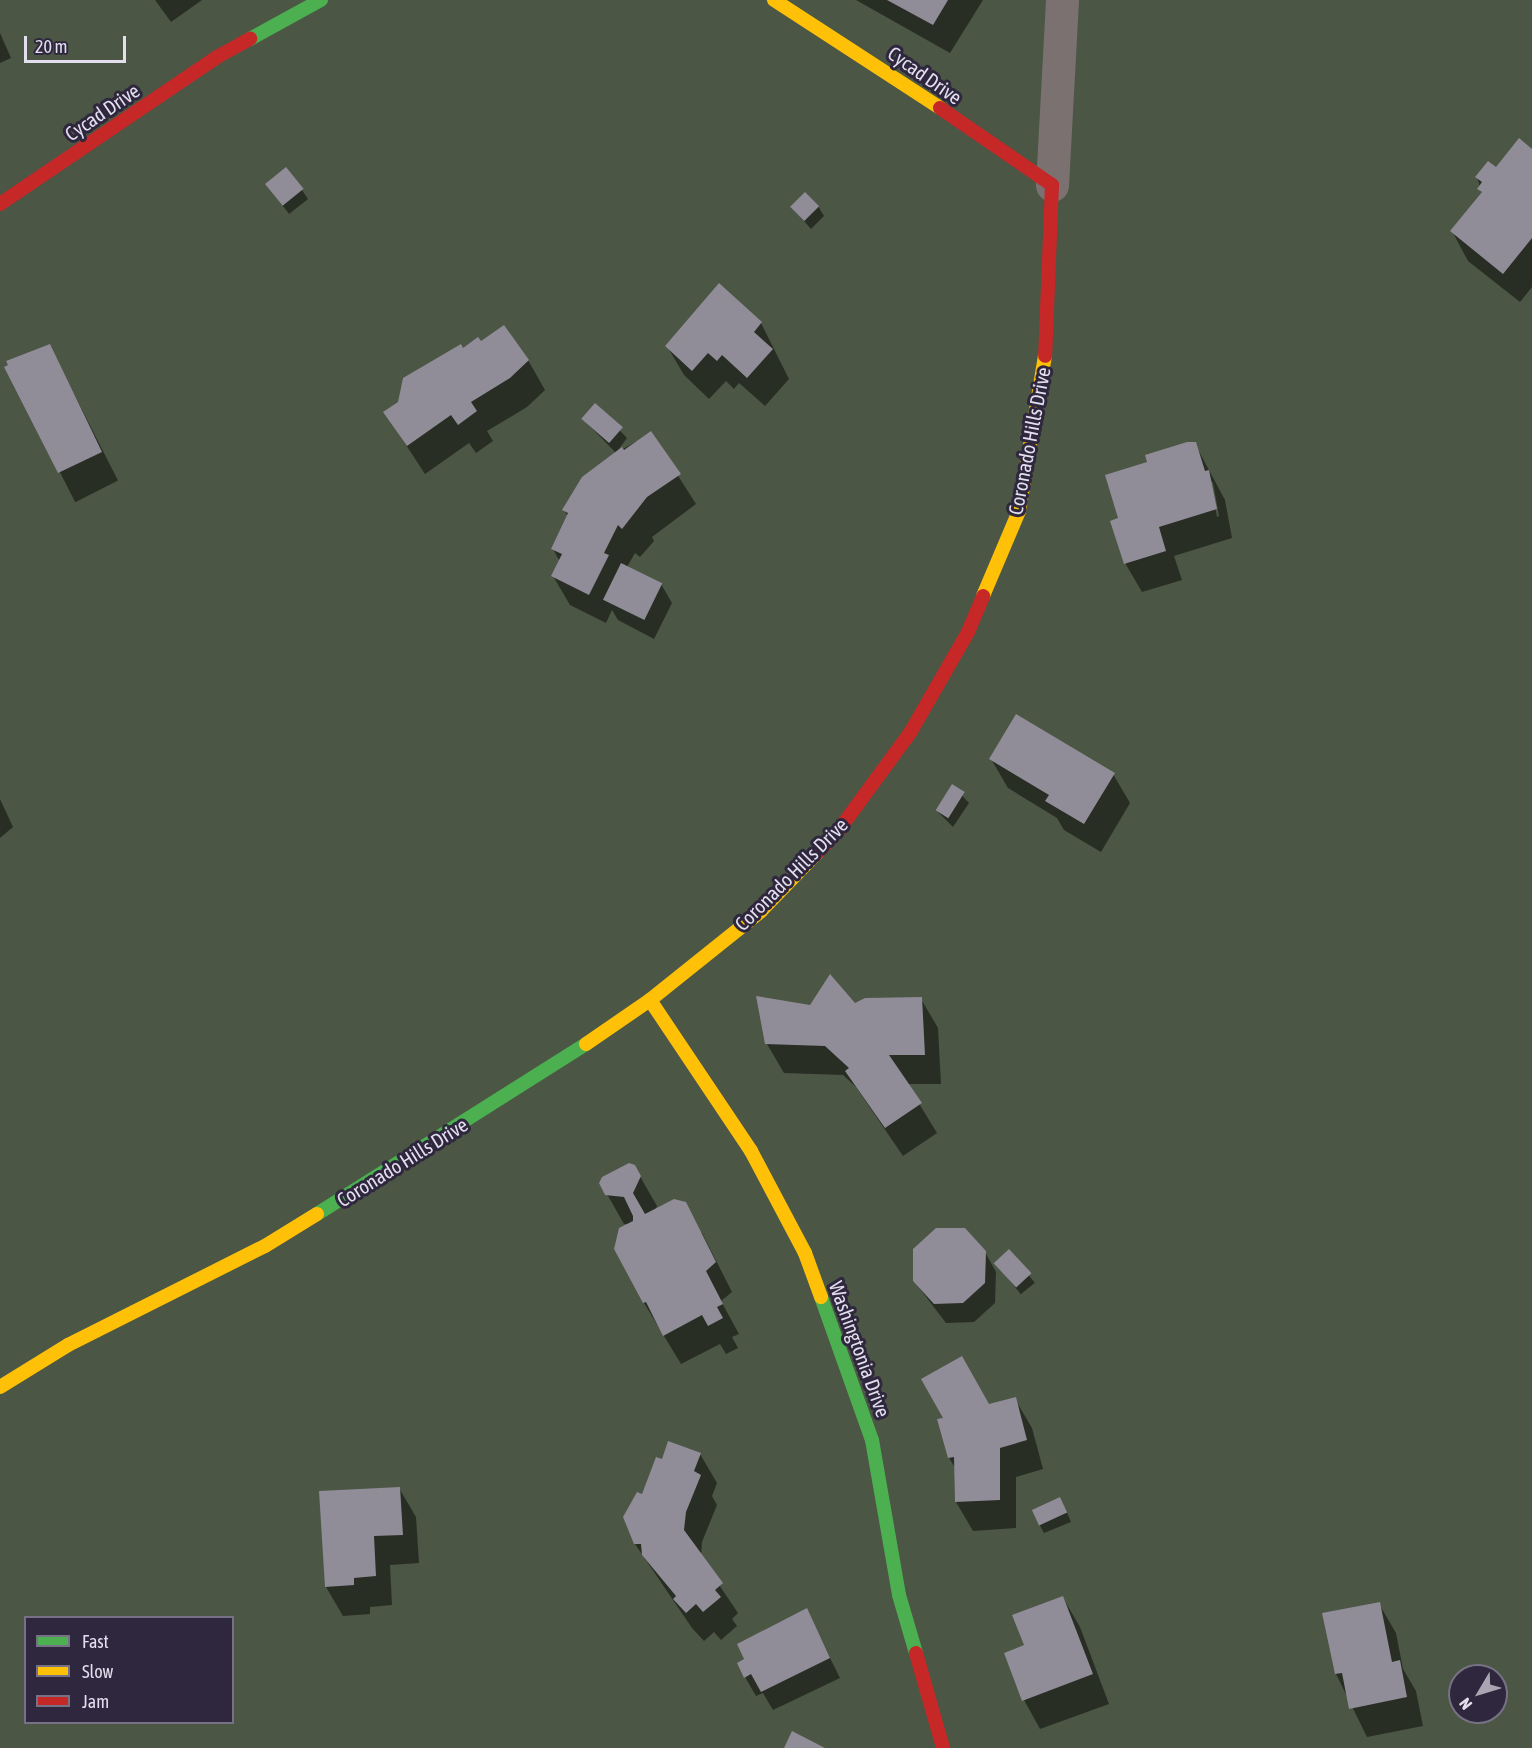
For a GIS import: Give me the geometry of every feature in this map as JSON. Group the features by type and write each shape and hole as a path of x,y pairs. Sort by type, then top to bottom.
{"street":[{"name":"Cycad Drive","path":"0,204 218,57 321,0"},
{"name":"Cycad Drive","path":"774,0 878,65 1052,185"},
{"name":"Coronado Hills Drive","path":"0,1387 68,1345 266,1246 500,1102 650,1000 761,911 838,831 910,733 968,632 1019,511 1045,367 1062,0"},
{"name":"Washingtonia Drive","path":"650,1000 751,1151 805,1252 872,1440 899,1595 943,1748"}],"green space":[{"path":"0,0 1532,0 1532,1748 0,1748"}],"building":[{"path":"887,0 948,0 933,25"},
{"path":"1519,138 1532,149 1532,238 1503,274 1450,231 1482,192 1477,189 1482,182 1475,177 1488,161 1496,167"},
{"path":"286,167 304,189 283,206 265,184"},
{"path":"805,192 819,206 804,221 790,207"},
{"path":"719,283 762,322 754,332 773,349 747,378 722,355 717,361 708,353 692,371 665,346"},
{"path":"504,325 529,360 510,378 471,402 477,411 458,425 451,415 407,446 383,412 398,402 403,378 461,344 463,348 478,337 481,341"},
{"path":"50,344 102,452 58,473 4,367 8,365 6,361"},
{"path":"595,403 623,427 609,443 581,419"},
{"path":"651,431 681,474 647,497 622,529 618,525 604,553 609,555 589,595 551,576 562,554 551,549 568,513 562,510 582,477 622,447 624,450"},
{"path":"1187,442 1196,442 1205,471 1209,470 1217,509 1159,527 1166,551 1124,564 1110,521 1118,518 1105,475 1147,462 1145,455"},
{"path":"621,563 662,583 644,620 603,600"},
{"path":"1016,714 1115,773 1084,824 1045,801 1049,795 989,759"},
{"path":"952,784 965,792 948,818 936,810"},
{"path":"830,974 855,1003 865,998 922,997 925,1055 889,1055 922,1103 885,1128 845,1071 849,1068 825,1046 765,1044 756,996 810,1005"},
{"path":"629,1163 635,1165 641,1176 633,1193 645,1214 674,1199 686,1202 716,1262 706,1271 723,1304 717,1307 723,1318 708,1326 702,1315 663,1336 646,1302 643,1303 614,1249 619,1228 633,1221 633,1216 624,1197 605,1195 599,1183 602,1177"},
{"path":"936,1228 965,1228 986,1251 985,1283 963,1303 934,1304 913,1281 913,1249"},
{"path":"1009,1249 1032,1273 1016,1287 994,1263"},
{"path":"962,1356 989,1404 1016,1397 1027,1440 1000,1448 1000,1500 955,1502 954,1457 948,1458 937,1419 943,1418 921,1379"},
{"path":"668,1441 701,1453 694,1471 701,1475 686,1512 684,1530 723,1583 715,1590 721,1597 703,1612 696,1604 686,1613 673,1599 676,1596 642,1555 641,1544 634,1544 623,1517 637,1492 642,1494 656,1457 662,1459"},
{"path":"400,1487 403,1535 374,1536 376,1576 354,1578 354,1585 325,1587 319,1491"},
{"path":"1060,1497 1067,1512 1039,1526 1032,1510"},
{"path":"1063,1596 1093,1674 1022,1701 1004,1653 1024,1645 1012,1615"},
{"path":"1380,1602 1392,1662 1400,1660 1407,1697 1349,1709 1342,1673 1335,1674 1322,1613"},
{"path":"807,1608 830,1658 761,1692 751,1674 744,1678 737,1663 744,1659 737,1644"},
{"path":"792,1731 825,1748 784,1748"}],"traffic: fast":[{"path":"250,39 321,0"},
{"path":"317,1214 586,1044"},
{"path":"821,1297 872,1440 899,1595 916,1653"}],"traffic: slow":[{"path":"774,0 940,108"},
{"path":"983,596 1019,511 1045,356"},
{"path":"586,1044 650,1000 761,911 817,853"},
{"path":"650,1000 751,1151 805,1253 821,1297"},
{"path":"0,1387 68,1345 265,1246 317,1214"}],"traffic: jam":[{"path":"0,204 217,57 250,39"},
{"path":"940,108 1052,185 1045,356"},
{"path":"817,853 838,831 910,733 968,632 983,596"},
{"path":"916,1653 943,1748"}]}
